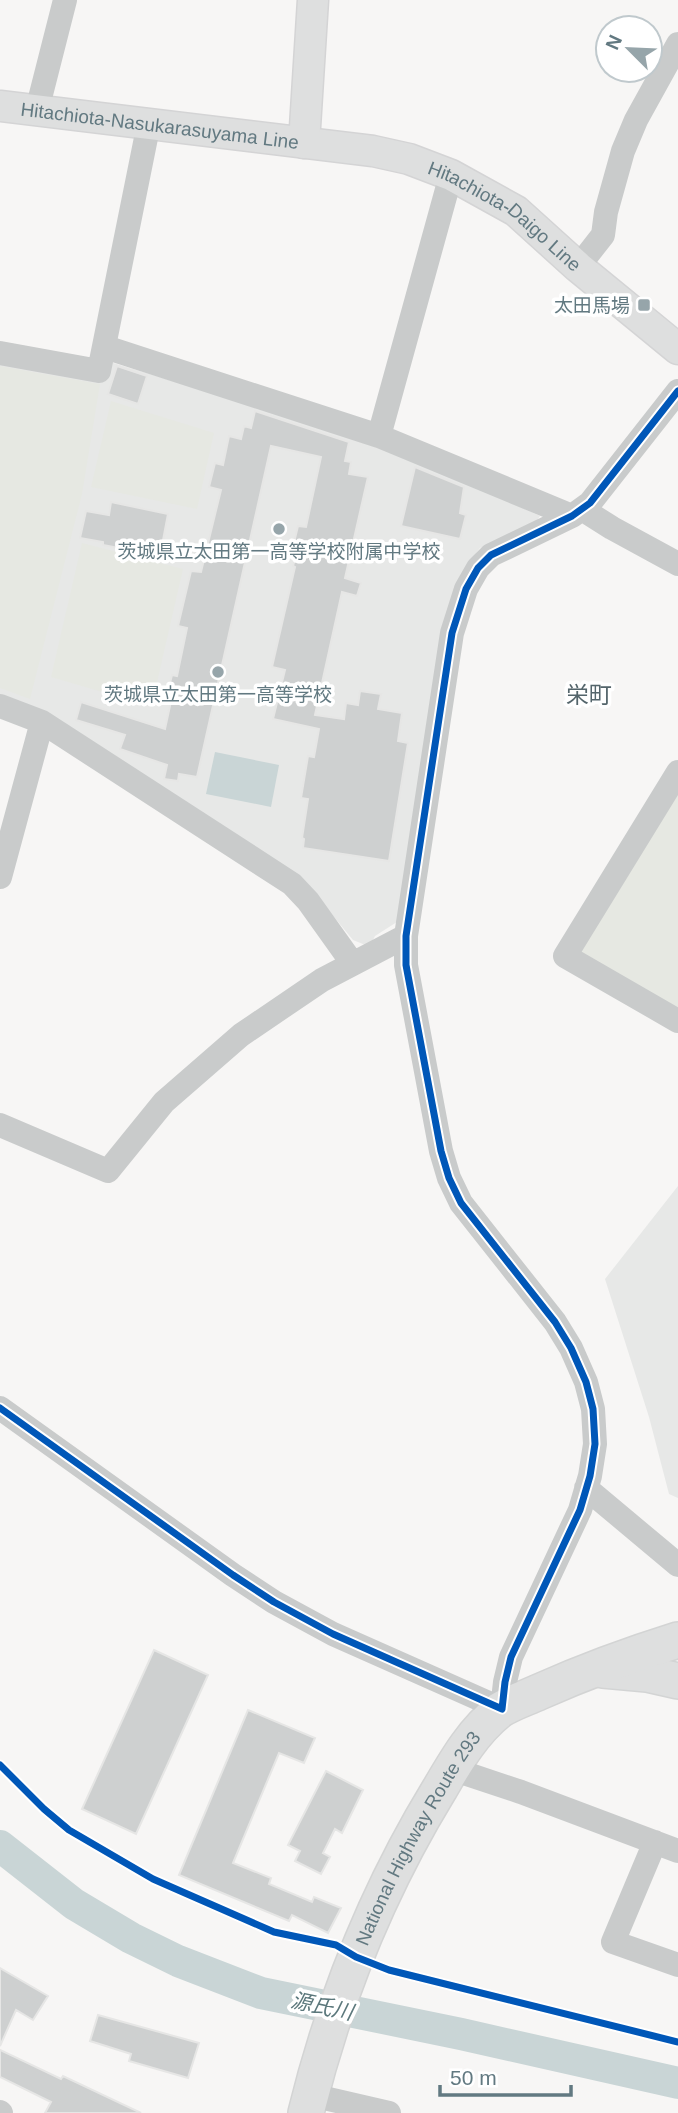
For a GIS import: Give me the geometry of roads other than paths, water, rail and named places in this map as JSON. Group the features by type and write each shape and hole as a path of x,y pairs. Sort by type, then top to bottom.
{"highway":[{"name":"National Highway Route 293","path":"309,2104 330,2027 356,1957 393,1871 467,1744 502,1709 593,1669 662,1661"}],"main road":[{"name":"Hitachiota-Nasukarasuyama Line","path":"0,106 304,143 313,0"},
{"name":"Hitachiota-Daigo Line","path":"304,143 373,151 410,159 451,175 516,211 578,267 678,349"}],"street":[{"path":"37,110 65,0"},
{"path":"578,267 603,235 606,212 623,150 635,120 678,44"},
{"path":"0,353 99,371 149,123"},
{"path":"379,436 451,175"},
{"path":"105,347 379,436 577,512 678,564"},
{"path":"0,1408 233,1576 274,1602 333,1634 502,1709 511,1657 580,1510 595,1444 593,1409 586,1382 571,1348 555,1322 461,1203 449,1178 406,965 406,936 452,633 466,589 478,568 491,555 590,503 678,391"},
{"path":"0,706 42,722 292,884 308,901 353,964"},
{"path":"0,877 42,722"},
{"path":"678,772 565,956 678,1021"},
{"path":"0,1125 108,1171 164,1102 241,1035 322,980 406,936"},
{"path":"586,1488 678,1564"},
{"path":"452,1769 667,1847 613,1942 678,1965"},
{"path":"309,2104 389,2113"}],"waterway":[{"name":"源氏川","path":"0,1846 74,1904 131,1938 178,1961 261,1993 461,2034 678,2083"}],"place":[{"name":"太田馬場","path":"644,305"},
{"name":"茨城県立太田第一高等学校附属中学校","path":"279,529"},
{"name":"茨城県立太田第一高等学校","path":"218,672"}],"district":[{"name":"栄町","path":"589,695"}]}
